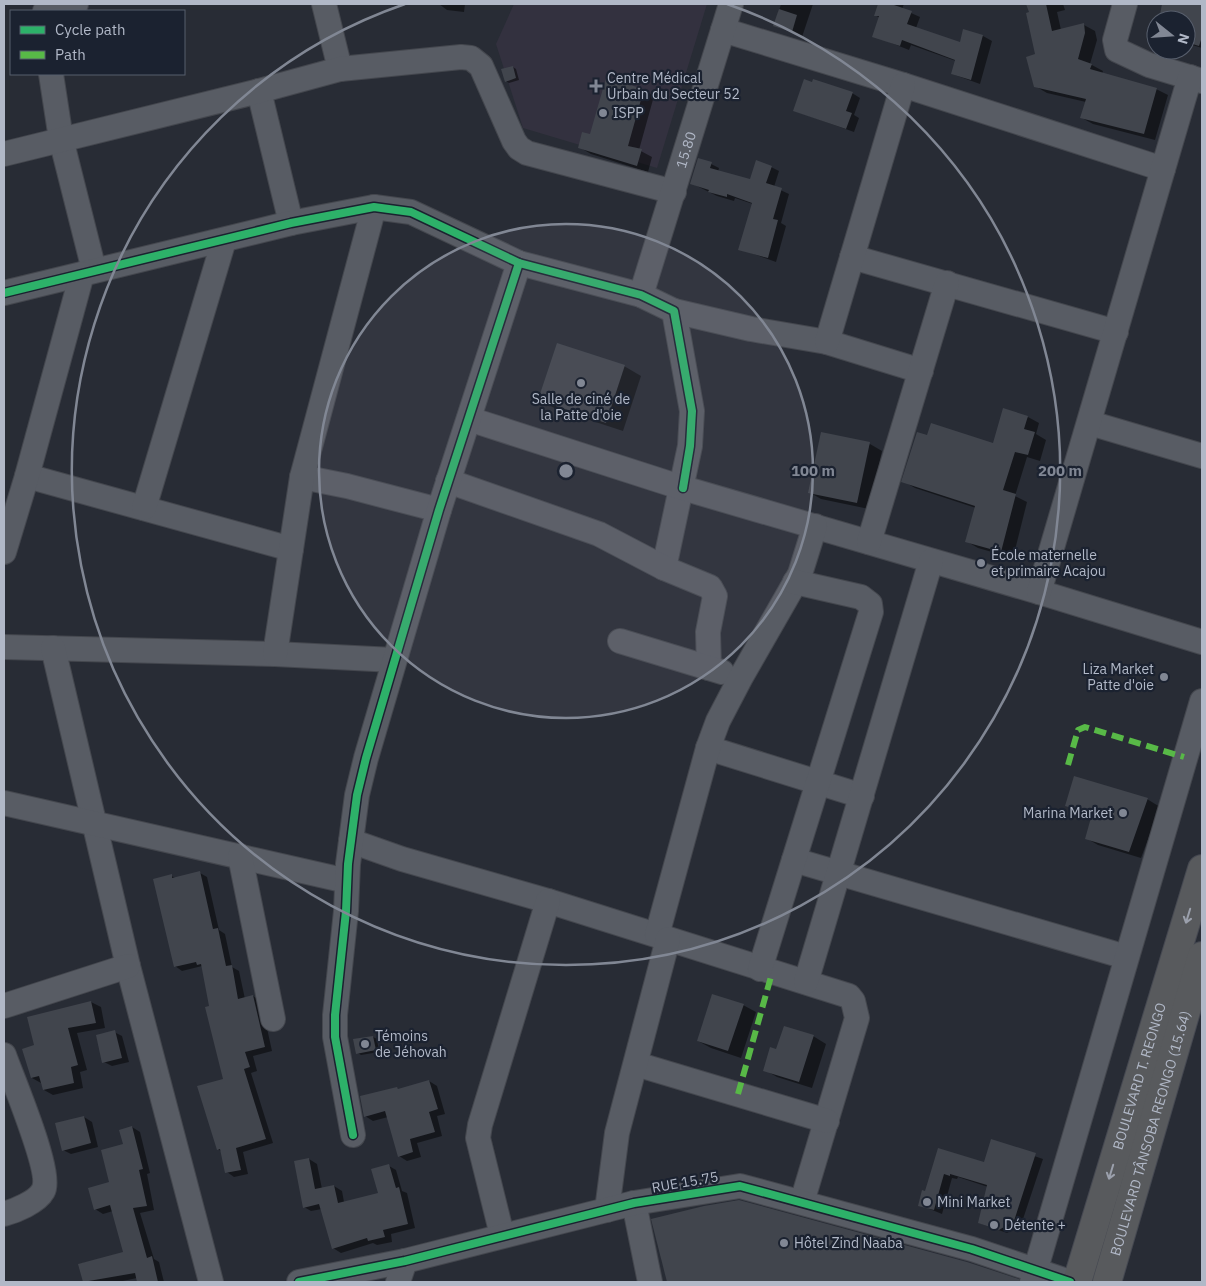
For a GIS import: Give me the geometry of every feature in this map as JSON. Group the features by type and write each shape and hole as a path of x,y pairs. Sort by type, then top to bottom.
{"highway":[{"name":"BOULEVARD T. REONGO","path":"1077,1282 1202,869"},
{"name":"BOULEVARD TÂNSOBA REONGO (15.64)","path":"1107,1282 1202,956"}],"street":[{"path":"49,10 76,4"},
{"path":"324,4 340,68"},
{"name":"15.80","path":"641,295 730,4"},
{"path":"1039,592 1163,169 1196,79 1149,65 1118,50 1115,40 1125,4"},
{"path":"723,30 903,85 1163,169"},
{"path":"4,154 259,91 340,68 461,57 472,58 481,66 514,141 519,148 527,153 674,192"},
{"path":"4,552 88,272 61,139 51,75"},
{"path":"827,342 903,85"},
{"path":"259,91 290,223"},
{"path":"275,654 302,477 374,207"},
{"path":"4,293 290,223 374,207 411,212 518,263 641,295 674,311 751,330 827,342 921,371"},
{"path":"144,508 224,240"},
{"path":"852,257 1116,332"},
{"path":"353,1135 335,1037 335,1015 351,841 366,758 439,510 518,263"},
{"path":"868,542 947,283"},
{"path":"664,568 683,488 690,446 692,411 674,311"},
{"path":"469,419 683,488 1039,592 1202,642"},
{"path":"1090,423 1202,456"},
{"path":"27,476 291,549"},
{"path":"302,477 439,510"},
{"path":"448,481 599,534 664,568 710,587 713,590 714,599 708,632 709,668"},
{"path":"606,1210 617,1132 636,1064 663,937 708,748 718,721 741,677 795,582 815,526"},
{"path":"806,982 931,560"},
{"path":"760,969 870,612 870,604 861,597 795,582"},
{"path":"620,641 741,677"},
{"path":"4,648 275,654 394,660"},
{"path":"53,648 128,966 211,1282"},
{"path":"1034,1276 1202,701"},
{"path":"708,748 862,796"},
{"path":"4,803 347,881"},
{"path":"351,841 402,859 548,901 849,996 856,1009 857,1018 802,1202"},
{"path":"240,856 273,1020"},
{"path":"794,860 1126,957"},
{"path":"502,1236 478,1138 480,1125 548,901"},
{"path":"4,1006 128,966"},
{"path":"4,1055 34,1136 46,1178 42,1191 30,1202 4,1214"},
{"path":"636,1064 827,1121"},
{"name":"RUE 15.75","path":"299,1282 402,1271 502,1236 634,1203 740,1186 972,1249 1034,1276 1070,1282"},
{"path":"634,1203 650,1282"}],"shaded area":[{"name":"Centre Médical Urbain du Secteur 52","path":"514,4 707,4 657,168 523,128 496,44"}],"building":[{"path":"878,4 891,4 912,11 907,24 960,42 963,29 983,35 971,80 951,74 955,60 902,40 900,46 872,37 879,16 874,16"},
{"path":"1026,4 1046,4 1052,31 1084,23 1085,33 1078,59 1092,64 1090,69 1157,88 1144,134 1080,118 1086,99 1034,87 1026,57 1035,54 1026,13 1029,12"},
{"path":"1162,4 1202,4 1202,37 1199,46 1196,45 1196,10 1161,10"},
{"path":"779,9 797,15 792,32 773,26"},
{"path":"513,66 516,78 505,82 501,69"},
{"path":"606,78 644,89 628,146 642,149 637,166 578,148 582,132 590,134"},
{"path":"804,79 812,82 813,79 853,92 846,111 852,113 846,129 793,111"},
{"path":"698,158 712,162 710,168 750,179 756,160 772,166 766,183 782,188 773,219 778,220 768,258 738,250 752,203 727,194 727,197 708,192 709,190 690,184"},
{"name":"Salle de ciné de la Patte d'oie","path":"557,343 625,365 606,423 538,400"},
{"path":"1003,408 1028,416 1024,429 1035,432 1028,455 1015,452 1003,490 1016,494 1001,552 965,542 975,506 901,482 917,432 927,435 931,423 993,443"},
{"path":"821,432 870,442 857,503 808,493"},
{"path":"1074,776 1148,798 1129,852 1085,839 1092,814 1065,806"},
{"path":"200,871 213,929 218,928 226,966 232,965 238,999 253,995 265,1047 245,1052 250,1067 244,1069 266,1139 236,1148 241,1170 225,1173 220,1149 217,1150 197,1086 223,1079 205,1007 209,1006 201,964 197,965 196,962 174,967 153,879 172,874 172,878"},
{"path":"712,994 744,1004 728,1051 697,1041"},
{"path":"91,1001 96,1023 68,1028 78,1065 71,1067 74,1083 43,1090 39,1076 31,1078 22,1049 34,1045 27,1017"},
{"path":"784,1026 814,1035 799,1082 763,1071 770,1047 776,1049"},
{"path":"115,1030 122,1058 102,1063 96,1035"},
{"name":"Témoins de Jéhovah","path":"373,1036 376,1050 356,1054 353,1039"},
{"path":"429,1080 438,1109 429,1112 435,1132 410,1139 413,1152 398,1157 385,1111 364,1117 360,1096 397,1087 398,1089"},
{"path":"84,1116 91,1143 62,1151 55,1123"},
{"path":"132,1126 143,1169 139,1170 147,1206 133,1208 147,1258 152,1256 158,1282 137,1282 135,1273 83,1282 78,1264 123,1252 110,1205 94,1210 88,1188 109,1182 101,1150 123,1144 119,1130"},
{"path":"991,1139 1036,1153 1014,1221 999,1230 978,1223 987,1185 950,1174 950,1176 944,1174 934,1210 918,1206 922,1190 925,1191 938,1148 984,1162"},
{"path":"309,1158 315,1189 334,1185 338,1203 378,1193 371,1169 389,1164 396,1188 399,1187 408,1224 383,1230 385,1237 368,1241 367,1238 332,1249 319,1204 303,1208 294,1161"},
{"name":"Hôtel Zind Naaba","path":"739,1200 967,1262 1019,1279 1019,1282 667,1282 651,1219 704,1206"}],"marked path":[{"path":"1068,765 1078,730 1085,727 1184,757"},
{"path":"738,1094 772,973"}],"cycle path":[{"path":"4,293 291,223 374,207 411,212 519,263 641,295 674,311 692,411 690,446 683,488"},
{"path":"353,1135 335,1037 335,1015 346,911 348,864 357,795 366,758 439,510 519,263"},
{"path":"299,1282 405,1261 634,1203 740,1186 972,1249 1070,1282"}],"place":[{"name":"Centre Médical Urbain du Secteur 52","path":"596,86"},
{"name":"ISPP","path":"603,113"},
{"name":"Salle de ciné de la Patte d'oie","path":"581,383"},
{"name":"École maternelle et primaire Acajou","path":"981,563"},
{"name":"Liza Market Patte d'oie","path":"1164,677"},
{"name":"Marina Market","path":"1123,813"},
{"name":"Témoins de Jéhovah","path":"365,1044"},
{"name":"Mini Market","path":"927,1202"},
{"name":"Détente +","path":"994,1225"},
{"name":"Hôtel Zind Naaba","path":"784,1243"}]}
